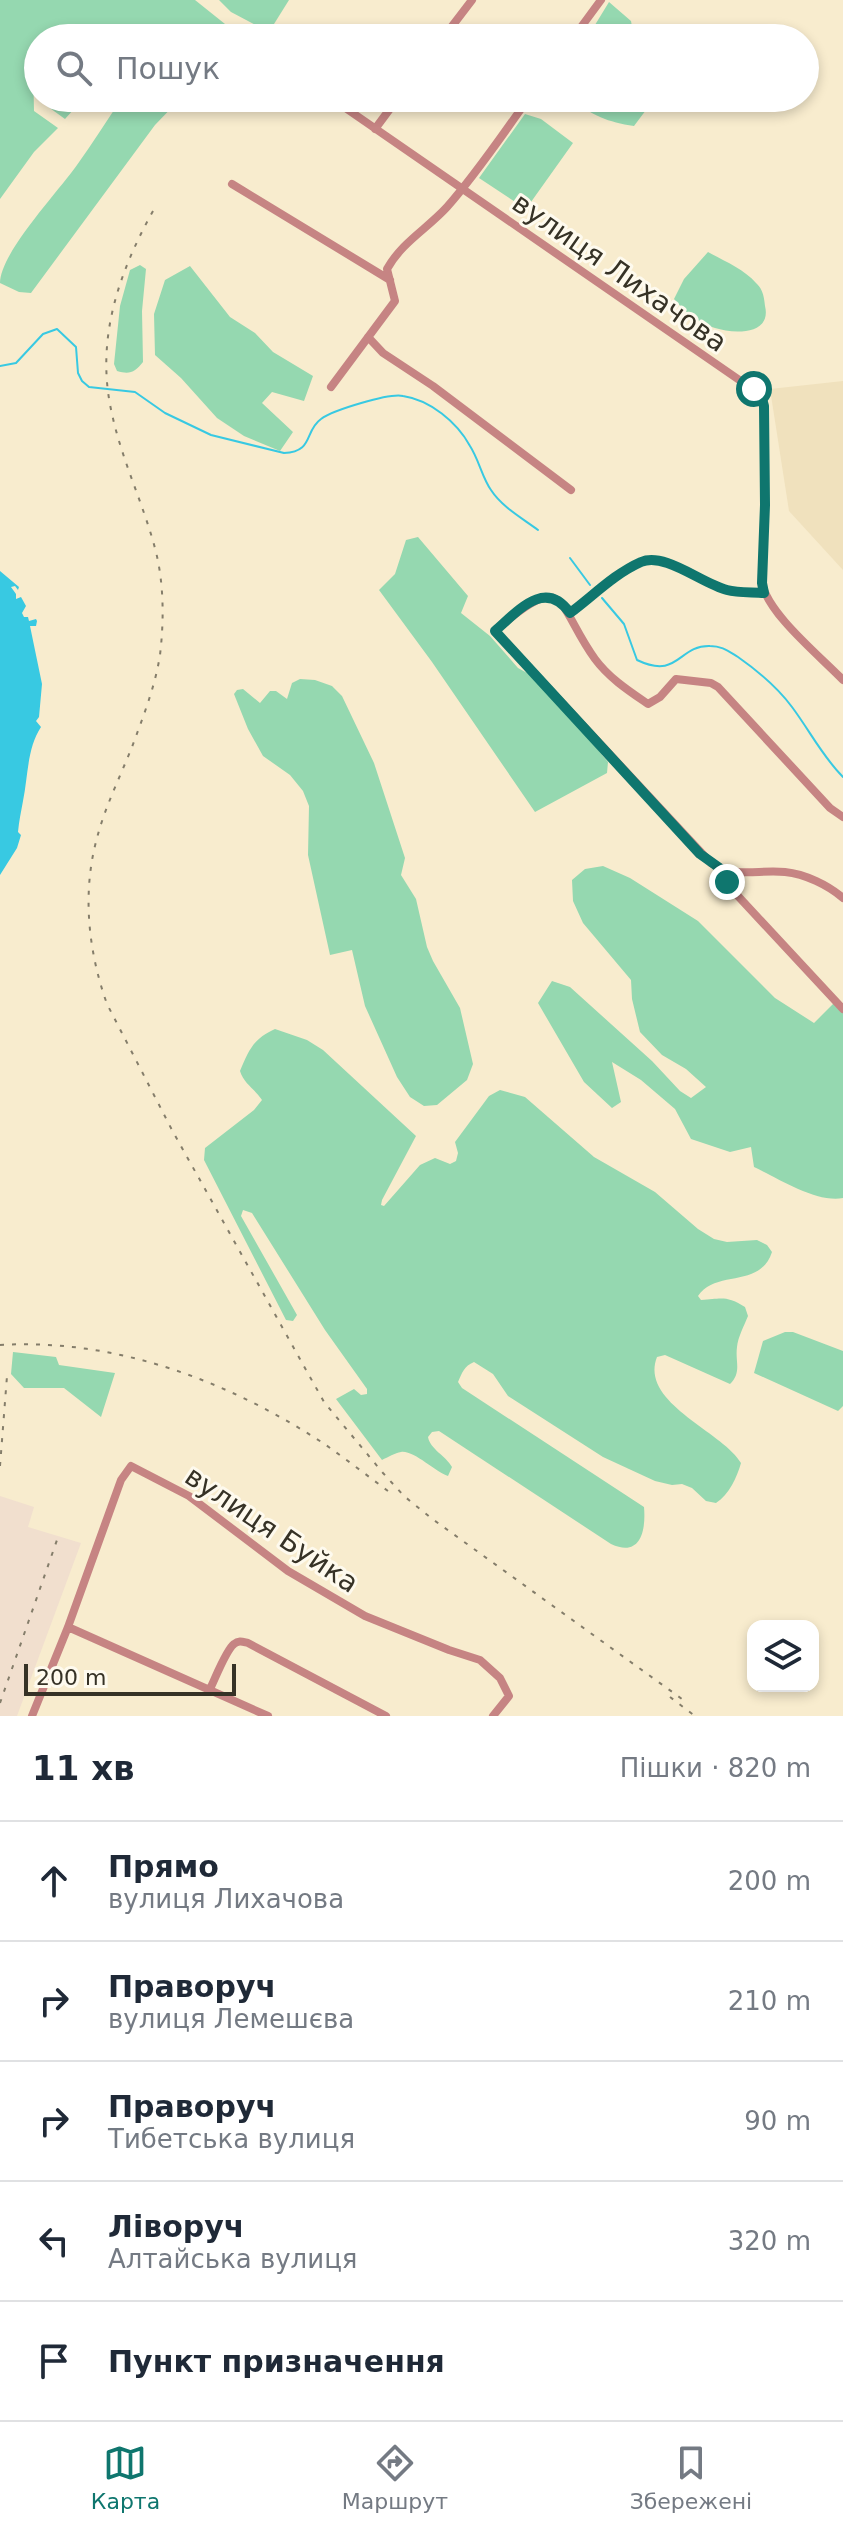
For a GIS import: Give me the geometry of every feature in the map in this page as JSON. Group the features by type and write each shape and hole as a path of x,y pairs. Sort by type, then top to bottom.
{"street":[{"path":"454,24 472,0"},
{"path":"583,24 601,0"},
{"name":"вулиця Лихачова","path":"351,112 761,395 764,406 764,593"},
{"path":"375,129 388,112"},
{"path":"331,387 395,301 387,269 402,248 461,190 519,112"},
{"path":"232,184 389,278"},
{"path":"368,337 383,353 433,386 571,490"},
{"path":"570,613 619,574 644,561 660,560 731,592 764,593 779,614 843,680"},
{"path":"843,817 830,808 718,687 711,683 676,679 660,697 648,704 618,684 595,660 570,613 555,597 527,604 495,631 700,854 721,869 734,873 786,872 817,881 843,898"},
{"path":"721,869 737,895 843,1009"},
{"name":"вулиця Буйка","path":"68,1627 121,1480 131,1466 189,1496 288,1571 365,1616 480,1660 500,1678 509,1696 493,1716"},
{"path":"32,1716 68,1627 268,1716"},
{"path":"210,1689 234,1643 241,1641 386,1716"}],"shaded area":[{"path":"843,381 843,570 789,511 770,389"},
{"path":"0,1496 34,1507 28,1527 81,1543 17,1716 0,1716"}],"green space":[{"path":"0,0 195,0 225,24 24,24 24,112 35,112 58,128 34,152 0,199"},
{"path":"219,0 289,0 274,24 254,24 231,12"},
{"path":"609,2 632,24 596,24"},
{"path":"55,112 71,112 65,119"},
{"path":"113,112 168,112 31,293 19,292 0,283 9,256 19,240 77,165"},
{"path":"592,112 644,112 634,126"},
{"path":"525,114 541,119 573,143 526,209 479,178"},
{"path":"708,252 740,269 760,288 766,316 763,323 750,330 723,330 692,316 674,299 684,279"},
{"path":"140,265 146,269 142,311 143,362 132,372 125,373 117,371 114,364 120,306 130,270"},
{"path":"190,266 230,317 255,333 273,352 313,376 304,401 272,392 262,403 293,432 280,451 244,436 217,418 155,355 154,314 165,280"},
{"path":"418,537 468,596 461,613 490,636 518,668 538,679 608,762 607,773 535,812 379,590 395,574 406,540"},
{"path":"300,679 332,686 342,696 374,763 405,858 401,875 416,899 427,947 460,1008 473,1064 467,1080 437,1105 424,1106 410,1097 397,1077 365,1006 352,950 330,955 308,855 309,806 303,791 290,775 263,756 234,694 243,689 260,703 270,691 276,691 287,699 292,683"},
{"path":"603,866 630,878 698,921 775,998 814,1023 835,1002 843,1010 843,1198 832,1199 809,1193 754,1167 751,1147 730,1152 691,1139 675,1109 641,1080 612,1062 621,1102 612,1108 584,1082 538,1003 552,981 570,987 652,1061 680,1091 691,1098 706,1087 686,1069 662,1055 640,1032 631,980 583,923 573,901 572,880 585,869"},
{"path":"275,1029 307,1040 323,1050 416,1136 381,1205 384,1206 420,1165 435,1158 450,1164 456,1161 458,1153 455,1142 489,1096 500,1090 525,1097 594,1157 655,1192 714,1239 727,1242 757,1240 767,1245 772,1252 758,1271 715,1283 698,1296 701,1300 728,1299 745,1307 748,1316 738,1343 736,1375 730,1384 665,1355 657,1357 655,1373 660,1388 671,1402 731,1451 741,1463 732,1485 721,1500 716,1503 706,1501 692,1488 655,1481 603,1457 508,1396 493,1374 474,1362 466,1368 458,1382 462,1388 644,1507 642,1533 635,1545 621,1547 611,1544 439,1431 432,1432 428,1437 452,1467 448,1476 406,1452 382,1460 336,1399 354,1389 361,1395 367,1394 367,1389 325,1330 252,1213 243,1210 241,1216 297,1315 293,1321 286,1320 204,1160 205,1148 254,1110 262,1100 240,1071 253,1046"},
{"path":"793,1332 843,1351 843,1406 838,1411 754,1373 763,1341"},
{"path":"13,1352 56,1357 59,1365 115,1373 101,1417 64,1388 24,1388 11,1374"}],"water":[{"path":"0,571 19,587 18,590 15,586 11,587 16,599 21,597 26,606 22,613 24,617 37,621 36,626 30,626 42,684 36,721 41,727 29,763 18,828 21,835 17,848 0,875"}],"waterway":[{"path":"0,366 16,363 43,334 57,329 76,347 78,373 89,387 135,392 165,413 211,435 284,453 300,449 316,424 337,411 386,397 413,398 433,407 458,429 496,496 538,530"},
{"path":"570,558 590,585"},
{"path":"602,598 624,624 637,660 662,666 699,647 710,646 725,649 745,662 786,700 843,777"}],"railway":[{"path":"153,211 120,284 108,334 106,360 107,387 116,431 156,552 163,616 160,655 152,690 104,815 92,858 89,921 95,963 107,1004 172,1130 324,1402 404,1496 682,1699"},
{"path":"0,1345 86,1349 169,1368 209,1383 287,1421 323,1443 392,1494"},
{"path":"0,1466 7,1376"},
{"path":"0,1703 57,1540"},
{"path":"670,1697 695,1716"}],"route":[{"path":"727,882 721,869 700,854 495,631 527,604 547,597 555,597 570,613 619,574 644,561 660,560 673,564 706,583 731,592 764,593 764,406 761,395 754,389"}]}
